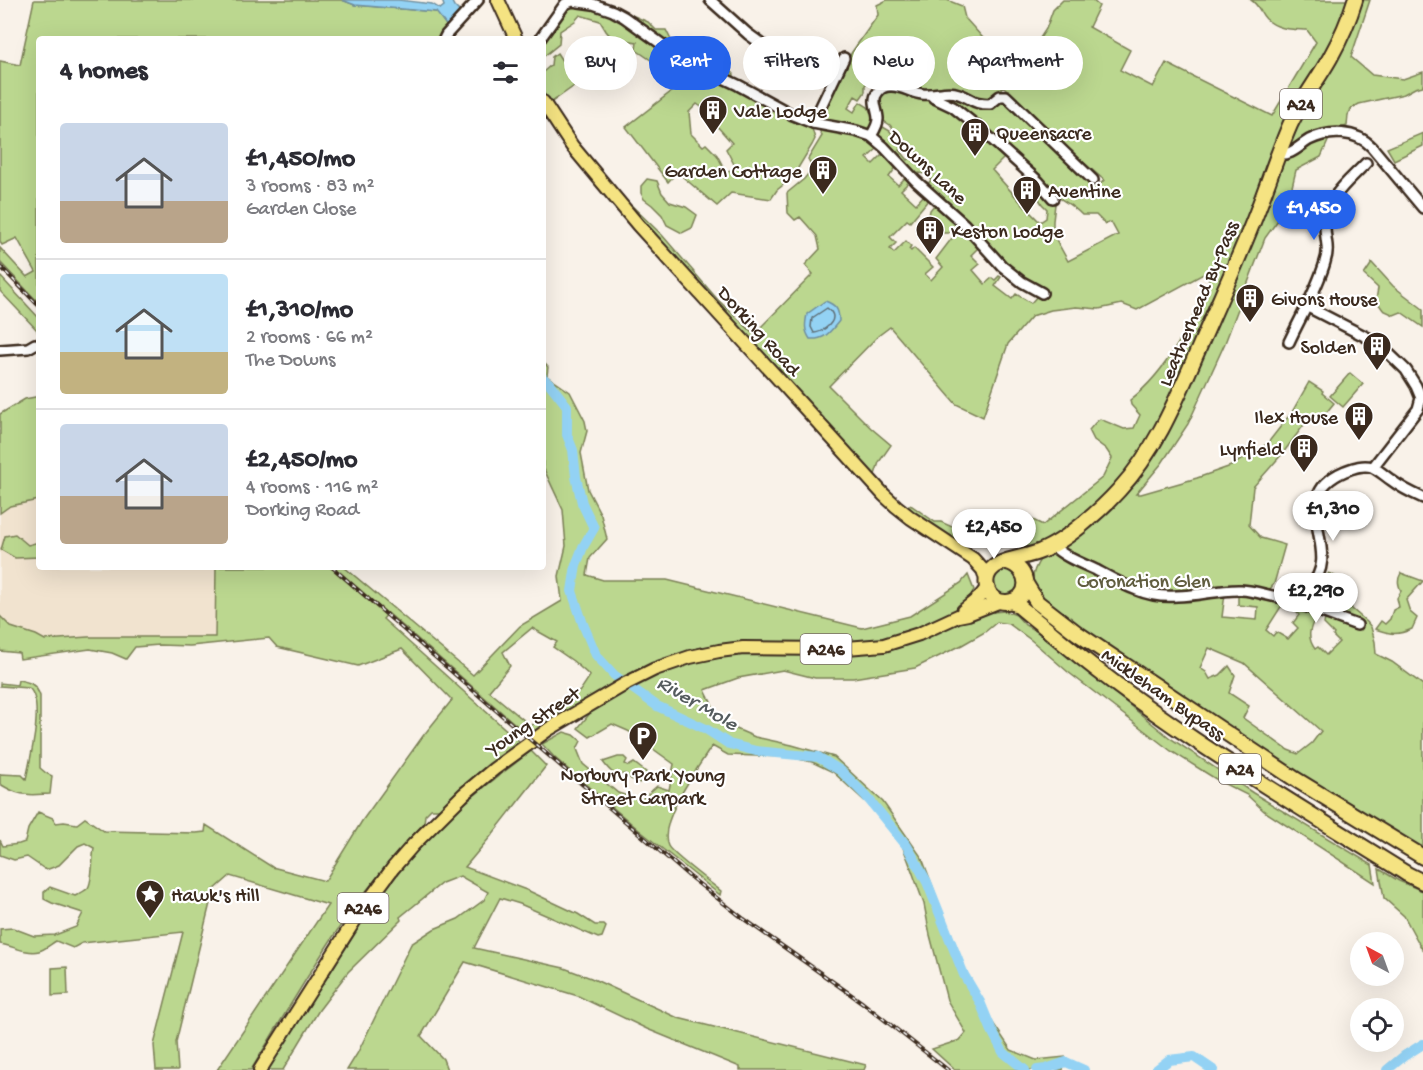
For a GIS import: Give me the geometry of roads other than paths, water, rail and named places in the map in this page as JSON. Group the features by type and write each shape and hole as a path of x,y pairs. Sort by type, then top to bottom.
{"highway":[{"name":"Leatherhead By-Pass","path":"1002,563 1040,552 1077,528 1129,479 1149,451 1176,401 1248,232 1289,128 1331,57 1355,0"},
{"name":"Leatherhead By-Pass","path":"1025,580 1031,564 1040,552"},
{"path":"1002,563 1017,565 1022,570 1025,580 1021,594 1007,601 995,599 990,594 987,584 988,573 1002,563"},
{"name":"Mickleham Bypass","path":"1025,580 1037,602 1077,633 1295,779 1423,857"},
{"name":"Mickleham Bypass","path":"1007,601 1167,722 1423,882"}],"main road":[{"path":"498,0 515,36"},
{"name":"Dorking Road","path":"546,107 572,146 608,190 884,495 911,518 973,559 983,570 987,584"},
{"name":"Dorking Road","path":"973,559 988,564 1002,563"},
{"name":"Young Street","path":"958,616 979,598 987,584"},
{"name":"Young Street","path":"260,1070 358,915 413,845 464,794 542,734 600,698 655,669 690,657 743,648 834,649 884,645 919,634 958,616 1007,601"}],"street":[{"path":"446,36 478,0"},
{"path":"710,0 751,36"},
{"name":"Downs Lane","path":"542,36 565,4 572,2 593,4 624,17 681,58 793,115 813,123 871,136 964,224 1002,266 1022,282 1042,293"},
{"path":"813,123 844,58"},
{"name":"Downs Lane","path":"871,136 878,117 876,94 884,87 896,86 920,94 942,92 959,94 978,104 990,104 1000,96 1006,96 1093,180"},
{"name":"Downs Lane","path":"930,94 953,107 978,127 1033,176 1053,198"},
{"path":"1279,154 1291,153 1316,137 1337,133 1357,136 1372,147 1423,208"},
{"path":"1289,342 1326,260 1328,249 1325,227 1328,208 1334,196 1366,163 1372,147"},
{"path":"1366,163 1381,157"},
{"path":"1306,306 1378,343 1406,370 1421,398 1418,409 1373,467"},
{"path":"0,350 28,348 34,344"},
{"path":"1052,545 1064,554 1116,581 1154,595 1176,597 1242,590 1289,598 1297,596 1311,585 1320,571 1322,555 1316,502 1324,484 1330,479 1354,467 1373,467 1391,481 1423,498"},
{"path":"1289,598 1357,625"}],"water":[{"path":"342,0 399,0 432,4 440,9 444,6 442,0 451,0 462,14 447,29 436,12 355,5"},
{"path":"825,301 836,308 839,321 823,337 810,339 806,327 807,314"}],"waterway":[{"name":"River Mole","path":"546,380 567,406 567,435 573,450 576,477 582,503 594,528 576,565 572,591 596,655 614,675 657,706 706,729 729,744 756,751 818,757 841,771 866,796 907,846 927,882 964,975 980,1002 1003,1052 1025,1070"},
{"name":"River Mole","path":"1387,1070 1423,1044"},
{"name":"River Mole","path":"1156,1070 1169,1060 1194,1057 1213,1070"},
{"name":"River Mole","path":"1037,1070 1066,1062 1084,1070"}],"railway":[{"path":"0,266 36,303"},
{"path":"335,570 690,877 744,919 863,1003 948,1070"}],"place":[{"name":"Vale Lodge","path":"713,136"},
{"name":"Queensacre","path":"975,158"},
{"name":"Garden Cottage","path":"823,196"},
{"name":"Aventine","path":"1027,216"},
{"name":"Keston Lodge","path":"930,256"},
{"name":"Givons House","path":"1250,324"},
{"name":"Solden","path":"1377,372"},
{"name":"Ilex House","path":"1359,442"},
{"name":"Lynfield","path":"1304,474"},
{"name":"Norbury Park Young Street Carpark","path":"643,762"},
{"name":"Hawk's Hill","path":"150,920"}],"park label":[{"name":"Coronation Glen","path":"1144,580"}]}
